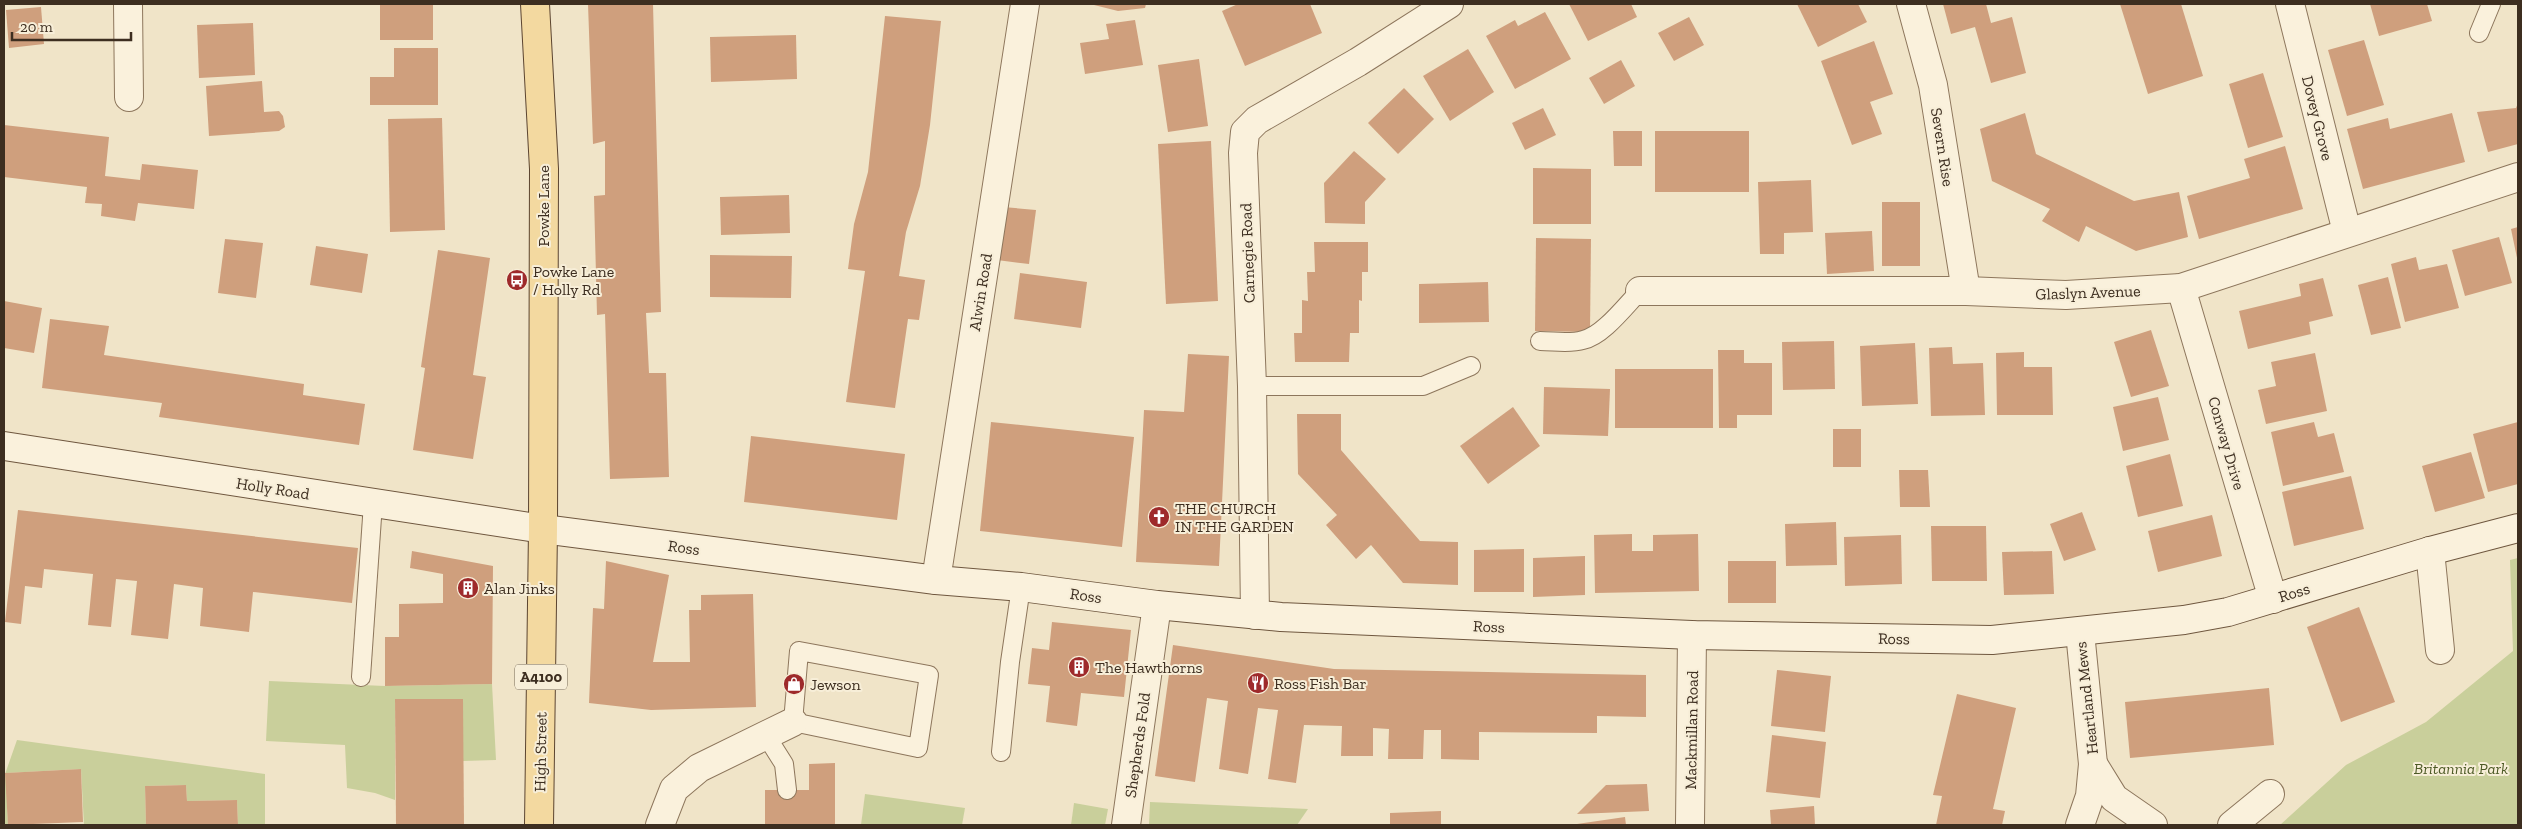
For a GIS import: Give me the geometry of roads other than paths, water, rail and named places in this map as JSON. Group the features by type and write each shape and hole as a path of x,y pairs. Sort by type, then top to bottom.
{"main road":[{"name":"Powke Lane","path":"535,4 544,169 543,529"},
{"name":"High Street","path":"539,825 543,529"}],"street":[{"path":"128,4 128,97"},
{"name":"Alwin Road","path":"936,580 1025,4"},
{"name":"Carnegie Road","path":"1255,615 1252,386 1243,153 1245,132 1256,120 1358,62 1449,4"},
{"name":"Severn Rise","path":"1911,4 1933,85 1966,291"},
{"name":"Dovey Grove","path":"2290,4 2347,232"},
{"name":"Glaslyn Avenue","path":"1640,291 1966,291 2066,296 2181,288 2518,177"},
{"name":"Conway Drive","path":"2181,288 2273,599"},
{"name":"Holly Road","path":"4,446 543,529"},
{"name":"Ross","path":"543,529 936,580 1021,587 1157,605 1255,615 1692,635 1992,640 2184,620 2228,612 2430,551 2518,528"},
{"path":"2430,551 2440,650"},
{"name":"Shepherds Fold","path":"1126,825 1157,605"},
{"name":"Heartland Mews","path":"2080,632 2093,764 2090,796 2080,825"},
{"name":"Mackmillan Road","path":"1690,825 1692,635"},
{"path":"660,825 674,789 699,768 767,737 793,722"},
{"name":"Heartland Mews","path":"2093,764 2114,798 2153,825"},
{"path":"2232,825 2270,794"}],"lane":[{"path":"2479,33 2491,4"},
{"path":"1540,341 1573,342 1590,338 1600,331 1640,291"},
{"path":"1252,386 1423,386 1470,366"},
{"path":"361,677 373,503"},
{"path":"1001,752 1010,662 1021,587"},
{"path":"799,651 928,675 918,748 793,722 799,651"},
{"path":"767,737 784,764 786,790"}],"place":[{"name":"Powke Lane / Holly Rd","path":"517,280"},
{"name":"THE CHURCH IN THE GARDEN","path":"1159,517"},
{"name":"Alan Jinks","path":"468,588"},
{"name":"The Hawthorns","path":"1079,667"},
{"name":"Ross Fish Bar","path":"1258,683"},
{"name":"Jewson","path":"794,684"}],"park label":[{"name":"Britannia Park","path":"2461,768"}]}
